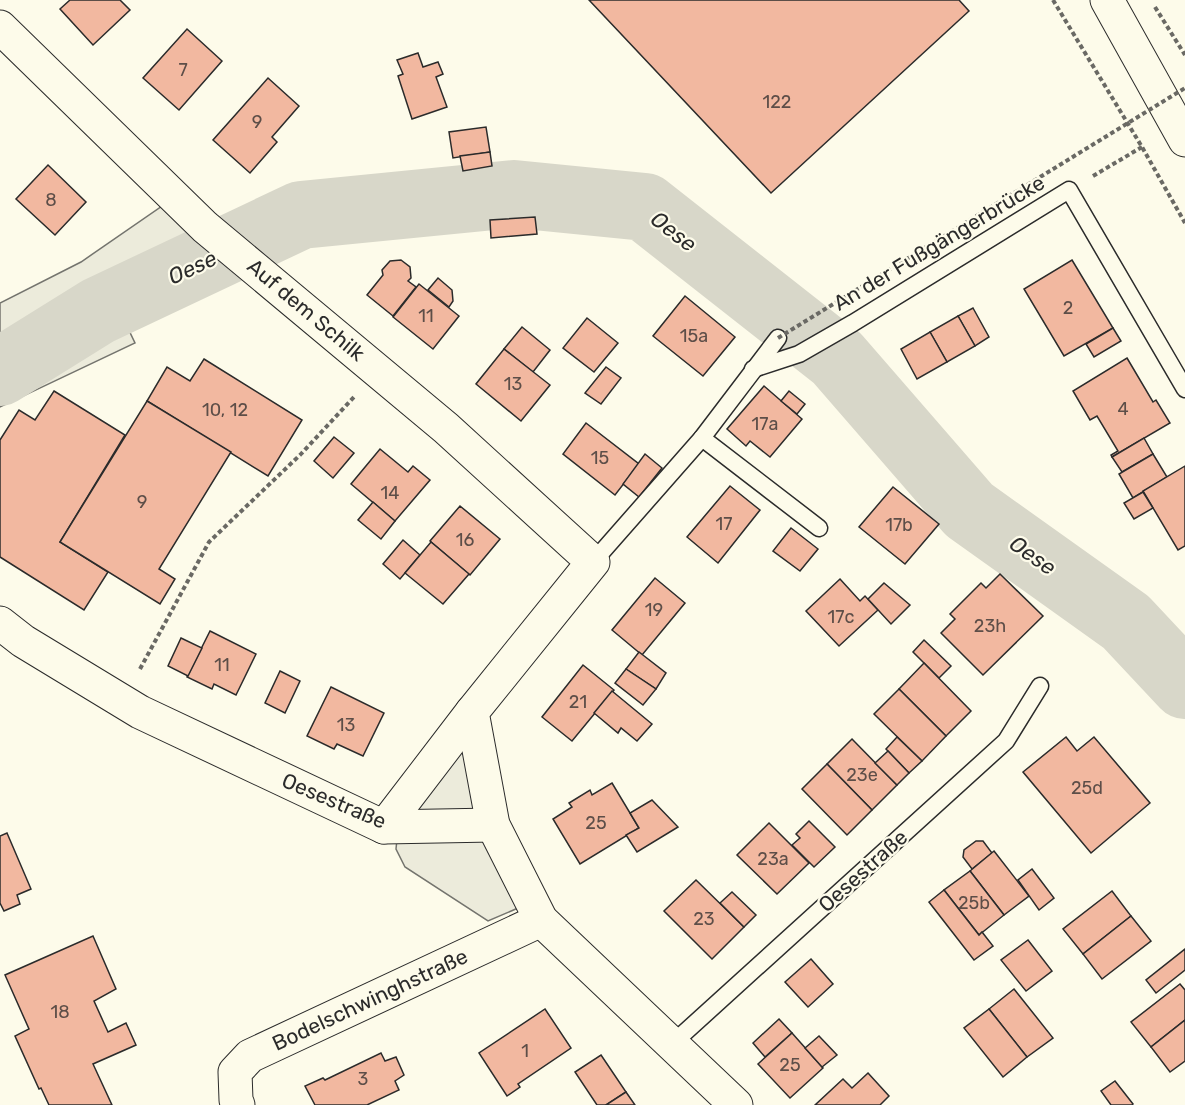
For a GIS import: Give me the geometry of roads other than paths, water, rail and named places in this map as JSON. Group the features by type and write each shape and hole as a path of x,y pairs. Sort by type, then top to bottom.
{"street":[{"path":"1107,0 1185,141"},
{"name":"Auf dem Schilk","path":"0,27 205,227 446,428 593,562"},
{"path":"384,827 472,712 593,562"},
{"name":"Oesestraße","path":"0,623 23,641 140,712 384,827 493,825"},
{"path":"472,712 493,825 541,920 736,1105"},
{"name":"Bodelschwinghstraße","path":"238,1105 235,1072 250,1056 541,920"}],"lane":[{"name":"An der Fußgängerbrücke","path":"753,369 799,354 1069,190 1185,389"},
{"path":"593,562 702,438 778,338"},
{"path":"702,438 819,528"},
{"name":"Oesestraße","path":"672,1044 1006,741 1040,686"}],"waterway":[{"name":"Oese","path":"0,372 98,311 301,215 514,194 645,207 837,358 969,510 1126,622 1185,685"}]}
